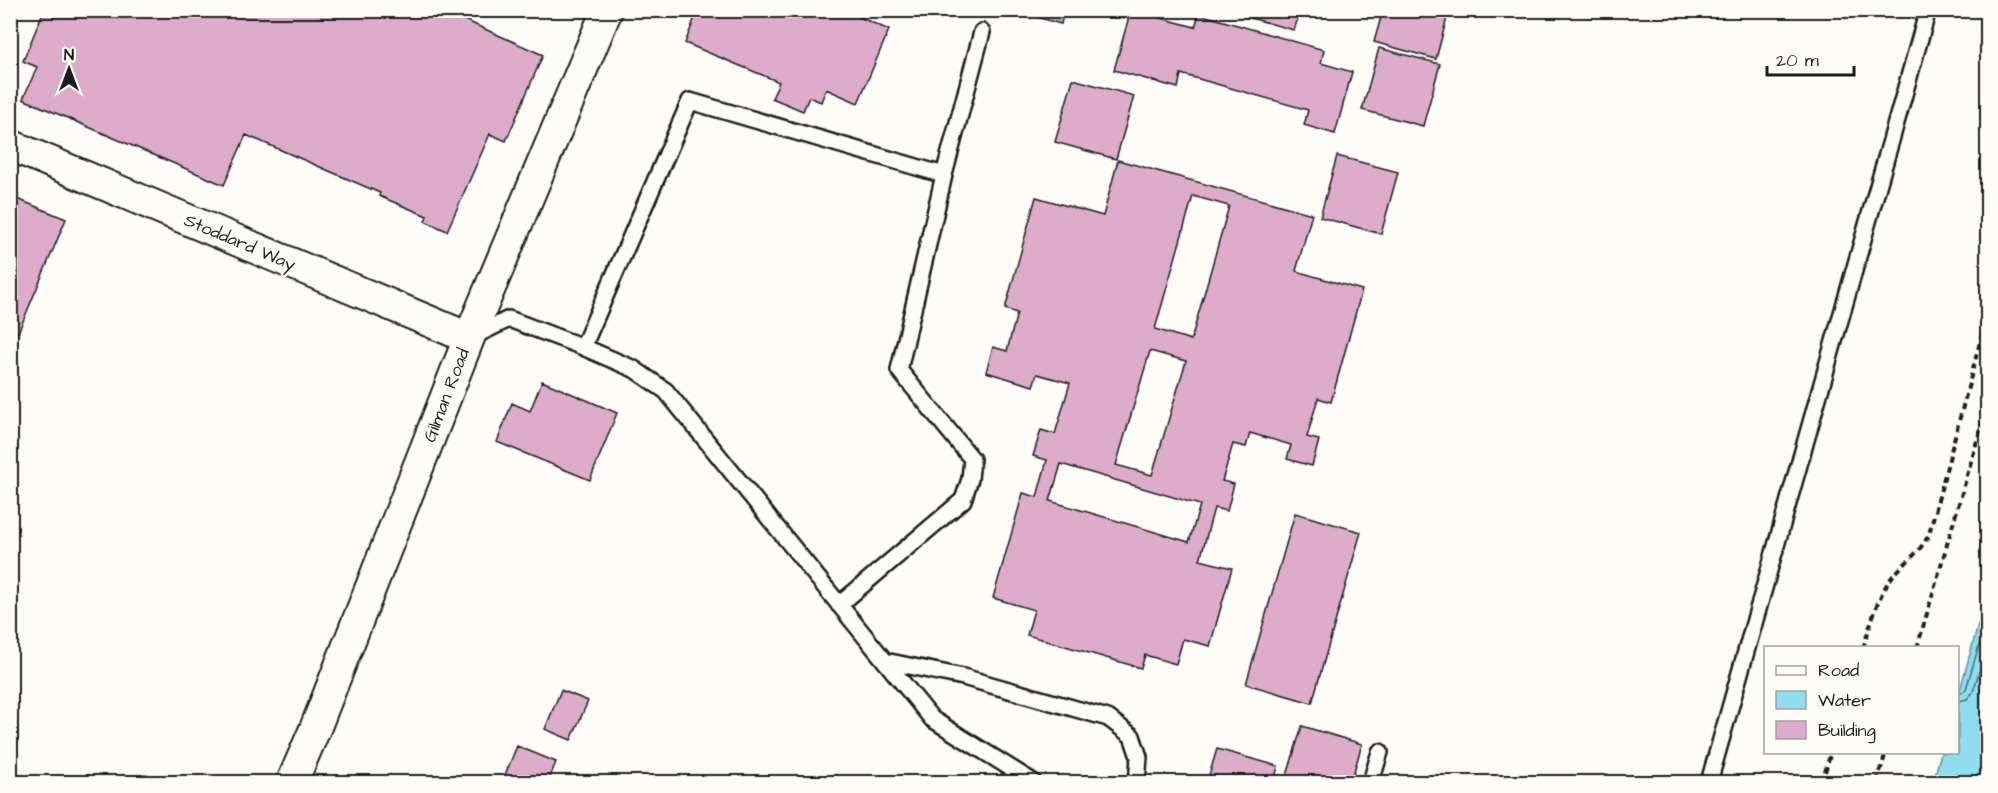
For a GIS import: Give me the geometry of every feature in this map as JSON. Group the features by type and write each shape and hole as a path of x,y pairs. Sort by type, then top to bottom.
{"street":[{"name":"Gilman Road","path":"292,783 320,718 469,338 608,10"},
{"name":"Stoddard Way","path":"10,145 469,338"}],"lane":[{"path":"1709,783 1928,10"},
{"path":"839,605 963,500 970,479 972,459 899,370 944,175 982,32"},
{"path":"584,347 690,101 944,175"},
{"path":"469,338 509,319 584,347 634,369 666,391 932,719 1033,783"},
{"path":"885,661 963,677 1108,718 1132,736 1139,757 1137,783"},
{"path":"1371,783 1380,752"}],"path":[{"path":"1864,646 1890,579 1924,546 1929,534 1988,312"},
{"path":"1918,646 1988,403"},
{"path":"1822,783 1831,754"},
{"path":"1877,783 1886,754"}],"water":[{"path":"1987,593 1987,782 1933,782 1941,754 1959,754 1959,693"}],"building":[{"path":"44,10 442,10 543,55 506,141 490,134 447,231 425,221 427,216 379,196 380,193 246,135 224,185 23,99 37,67 23,61"},
{"path":"698,10 843,10 889,30 858,103 826,89 821,102 809,97 803,111 772,98 779,82 685,43"},
{"path":"1012,10 1064,10 1061,24"},
{"path":"1131,10 1195,27 1199,14 1324,50 1321,63 1352,72 1335,134 1304,125 1308,110 1181,74 1178,88 1114,70"},
{"path":"1237,10 1283,10 1299,15 1294,30 1236,14"},
{"path":"1383,10 1449,10 1436,59 1374,42"},
{"path":"1379,48 1440,64 1423,126 1362,110"},
{"path":"1073,79 1134,96 1116,159 1055,142"},
{"path":"1337,156 1398,172 1381,234 1320,217"},
{"path":"1118,160 1312,214 1296,271 1362,290 1331,402 1318,398 1307,437 1319,440 1312,466 1287,459 1291,445 1250,433 1246,447 1233,444 1222,481 1234,484 1227,511 1214,508 1200,560 1232,568 1210,646 1183,639 1176,664 1145,655 1141,668 1027,635 1034,610 993,598 1023,493 1037,497 1047,460 1033,456 1041,430 1055,434 1070,383 1037,374 1033,386 986,372 993,347 1007,351 1017,313 1005,309 1036,197 1103,216","holes":["1193,196 1229,206 1191,340 1155,329","1150,351 1186,361 1152,475 1116,465","1061,464 1200,505 1189,542 1050,501"]},
{"path":"10,196 66,219 10,352"},
{"path":"542,381 617,413 590,480 497,442 512,403 530,411"},
{"path":"1295,513 1361,532 1312,703 1246,684"},
{"path":"561,690 588,701 571,740 545,729"},
{"path":"1302,726 1362,744 1351,782 1285,782"},
{"path":"517,746 556,762 548,782 502,782"},
{"path":"1217,749 1278,766 1274,782 1207,782"}]}
